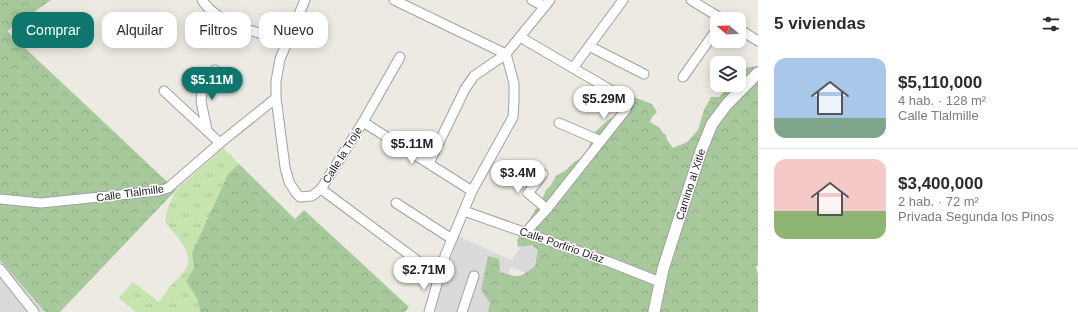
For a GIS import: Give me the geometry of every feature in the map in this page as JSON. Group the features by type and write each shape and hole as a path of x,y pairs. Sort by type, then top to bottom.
{"street":[{"path":"202,0 207,7 222,19 259,32"},
{"path":"300,12 305,0"},
{"path":"429,163 465,89 474,76 506,54 547,3 532,0"},
{"path":"573,68 623,0"},
{"path":"691,0 711,12"},
{"path":"396,1 506,54 514,83 513,117 472,191 438,276 429,312"},
{"path":"746,33 758,41"},
{"path":"520,37 626,99 628,104 627,108 547,209 525,233"},
{"path":"684,77 710,39"},
{"path":"589,46 644,74"},
{"path":"284,48 280,59 276,81 276,98 285,167 289,182 296,193 300,197 312,196 321,189 438,276"},
{"name":"Calle la Troje","path":"321,189 363,122 400,57"},
{"path":"207,130 201,101 202,90 215,70"},
{"name":"Camino al Xitle","path":"654,312 660,282 700,151 712,124 727,104 758,74"},
{"path":"164,91 220,142"},
{"name":"Calle Tlalmille","path":"0,199 41,203 168,188 220,142 276,98"},
{"path":"363,122 472,191"},
{"path":"559,123 601,141"},
{"path":"543,174 528,193 547,209"},
{"path":"396,203 452,239"},
{"name":"Calle Porfirio Díaz","path":"464,211 612,263 660,282"},
{"path":"0,269 34,312"},
{"path":"462,312 474,276"}],"shaded area":[{"path":"458,236 511,260 529,237 561,250 545,280 511,267 491,312 434,312"},
{"path":"0,260 45,312 0,312"}],"green space":[{"path":"0,0 51,0 34,12 12,12 12,27 7,31 12,36 12,48 25,48 176,190 60,312 45,312 0,260"},
{"path":"758,66 758,265 756,267 758,275 758,312 488,312 490,303 481,290 488,256 499,259 500,272 516,276 522,275 535,266 538,250 532,245 518,247 517,240 546,190 556,176 566,170 574,162 582,158 588,149 594,133 608,120 623,111 631,96 652,104 657,112 652,117 650,122 660,128 666,135 667,140 673,148 687,142 698,130 704,110 711,97 719,97 724,92 746,92 746,68"},
{"path":"223,148 239,164 228,174 192,253 194,268 186,281 198,300 200,312 136,312 119,298 133,282 159,302 170,286 185,270 188,264 186,251 183,244 165,222 168,207 176,190"},
{"path":"239,164 295,219 304,210 409,307 405,312 200,312 198,300 186,281 194,268 192,253 228,174"}]}
